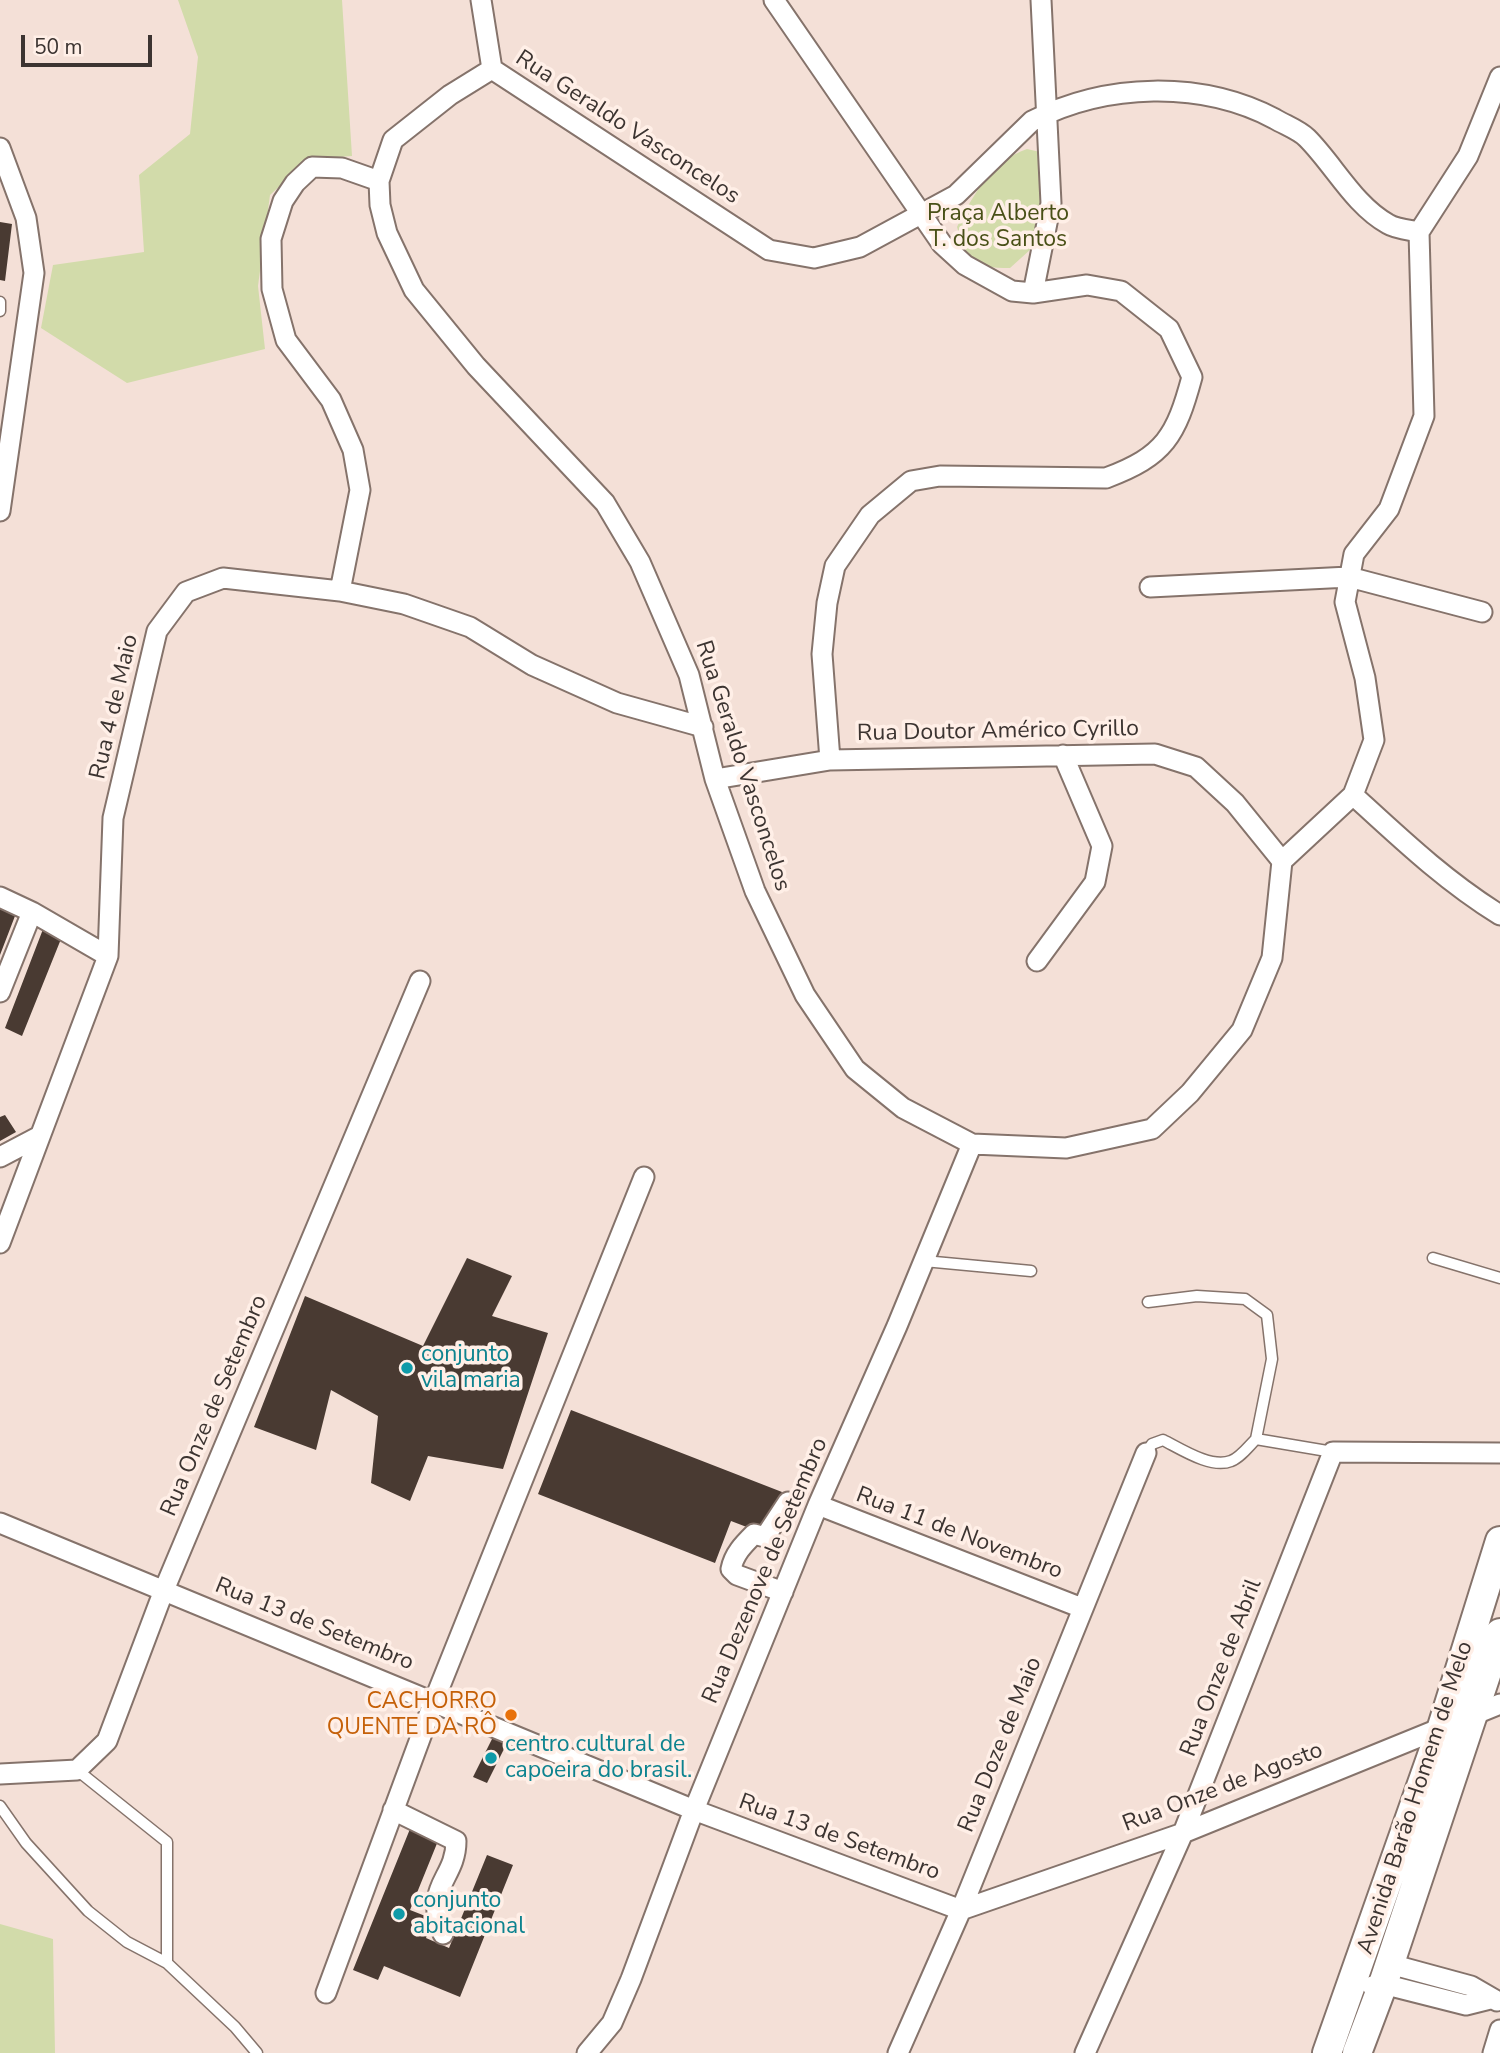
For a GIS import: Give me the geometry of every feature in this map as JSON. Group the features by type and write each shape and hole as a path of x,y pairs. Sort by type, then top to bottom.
{"main road":[{"name":"Avenida Barão Homem de Melo","path":"1327,2053 1442,1727 1500,1541"},
{"name":"Avenida Barão Homem de Melo","path":"1357,2053 1387,1974 1500,1633"}],"street":[{"path":"481,0 492,69"},
{"path":"774,0 919,213 942,244 965,265 1012,291 1033,293 1087,285 1121,291 1168,330 1192,377 1180,421 1157,452 1127,470 1106,478 940,476 911,481 870,514 835,566 827,603 822,654 830,760"},
{"path":"1033,293 1051,203 1041,0"},
{"name":"Rua Geraldo Vasconcelos","path":"919,213 859,247 825,256 814,258 769,250 492,69 450,95 393,140 379,181 380,205 387,233 414,290 476,366 605,503 640,562 689,675 715,779 755,891 805,995 855,1069 903,1108 972,1144 1066,1148 1152,1129 1190,1093 1242,1030 1272,958 1282,861"},
{"path":"1282,861 1353,795 1374,740 1365,678 1345,602 1349,577 1354,554 1389,509 1424,416 1419,232 1468,156 1500,77"},
{"path":"919,213 956,195 1032,121 1048,113 1108,95 1182,90 1249,106 1305,136 1372,213 1390,226 1419,232"},
{"path":"0,148 26,218 34,273 0,511"},
{"path":"340,591 360,490 353,450 331,400 286,340 272,289 271,239 283,201 295,183 312,167 342,168 379,181"},
{"path":"1150,587 1349,577 1482,612"},
{"name":"Rua 4 de Maio","path":"0,1243 108,956 113,818 157,631 186,592 223,578 340,591 404,604 470,627 532,665 617,703 702,727"},
{"name":"Rua Doutor Américo Cyrillo","path":"715,779 830,760 1155,754 1196,767 1235,803 1282,861"},
{"path":"1037,961 1095,883 1102,846 1063,755"},
{"path":"1353,795 1465,894 1500,915"},
{"path":"0,897 32,912 108,956"},
{"path":"0,992 32,912"},
{"name":"Rua Onze de Setembro","path":"77,1770 107,1741 164,1590 420,981"},
{"path":"0,1157 40,1136"},
{"name":"Rua Dezenove de Setembro","path":"587,2053 612,2023 694,1810 818,1505 972,1144"},
{"path":"326,1993 434,1701 644,1177"},
{"path":"1333,1452 1500,1453"},
{"name":"Rua Onze de Abril","path":"1085,2053 1183,1833 1333,1452"},
{"name":"Rua Doze de Maio","path":"898,2053 961,1910 1146,1454"},
{"path":"783,1592 737,1575 731,1569 734,1557 743,1545 754,1534 765,1537 789,1502"},
{"name":"Rua 11 de Novembro","path":"818,1505 1082,1608"},
{"name":"Rua 13 de Setembro","path":"0,1523 694,1810 961,1910"},
{"name":"Rua Onze de Agosto","path":"961,1910 1183,1833 1500,1704"},
{"path":"0,1774 77,1770"},
{"path":"393,1810 456,1841 456,1852 436,1893 437,1920 443,1934"},
{"path":"1351,1991 1387,1974 1466,2005 1495,2000"},
{"path":"1493,2053 1500,2029"}],"lane":[{"path":"0,302 0,311"},
{"path":"1433,1258 1500,1278"},
{"path":"924,1261 1031,1271"},
{"path":"1146,1454 1152,1444 1163,1440 1197,1457 1218,1462 1232,1461 1256,1439 1272,1359 1267,1315 1245,1299 1197,1296 1148,1302"},
{"path":"1256,1439 1333,1452"},
{"path":"77,1770 167,1842 167,1963"},
{"path":"0,1806 26,1843 88,1912 127,1942 167,1963 234,2027 257,2053"}],"green space":[{"path":"178,0 342,0 352,156 309,159 270,195 258,286 265,349 127,383 41,328 53,265 144,252 139,175 190,134 198,57"},
{"name":"Praça Alberto T. dos Santos","path":"1027,149 1040,152 1046,181 1031,249 1010,268 980,264 964,248 957,227 985,180 1004,162"},
{"path":"0,1924 53,1939 55,2053 0,2053"}],"building":[{"path":"0,222 12,224 5,281 0,280"},
{"path":"0,902 15,916 0,955"},
{"path":"45,924 63,934 22,1036 5,1028"},
{"path":"5,1115 16,1132 0,1141 0,1117"},
{"name":"conjunto vila maria","path":"467,1258 512,1276 492,1316 548,1333 503,1469 428,1456 410,1501 371,1483 378,1416 331,1390 316,1450 254,1427 305,1296 423,1346"},
{"path":"571,1410 782,1492 765,1534 731,1521 715,1563 538,1494"},
{"name":"centro cultural de capoeira do brasil.","path":"496,1731 509,1739 487,1783 473,1777"},
{"name":"conjunto abitacional","path":"412,1824 440,1836 410,1910 433,1919 426,1938 449,1948 487,1855 513,1865 460,1997 384,1966 378,1980 353,1970"}],"place":[{"name":"conjunto vila maria","path":"407,1368"},
{"name":"CACHORRO QUENTE DA RÔ","path":"511,1715"},
{"name":"centro cultural de capoeira do brasil.","path":"491,1758"},
{"name":"conjunto abitacional","path":"399,1914"}]}
